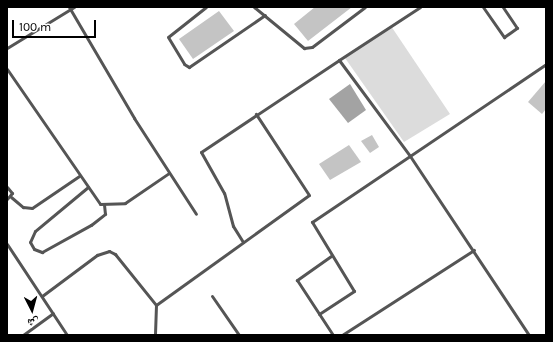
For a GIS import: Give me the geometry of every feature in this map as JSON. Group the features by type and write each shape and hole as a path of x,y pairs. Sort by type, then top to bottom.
{"lane":[{"path":"7,48 69,8 74,7"},
{"path":"206,7 168,37 184,64 189,66 265,15"},
{"path":"254,7 304,48 312,47 365,7"},
{"path":"243,242 233,226 224,193 200,155 256,114 420,7"},
{"path":"483,7 504,37 517,28 503,7"},
{"path":"69,8 169,173 196,214"},
{"path":"339,60 410,156 474,250 529,335"},
{"path":"319,314 354,291 331,256 312,222 546,64"},
{"path":"7,69 79,176 104,205 105,214 91,225 42,252 34,250 30,242 35,231 88,187"},
{"path":"156,305 309,195 256,114"},
{"path":"104,205 125,203 169,173"},
{"path":"11,197 23,207 32,208 79,176"},
{"path":"7,187 12,191 11,197"},
{"path":"7,199 11,197"},
{"path":"7,244 68,335"},
{"path":"342,335 474,250"},
{"path":"42,296 97,255 109,251 115,254 156,305 154,335"},
{"path":"331,256 297,280 333,335"},
{"path":"212,296 239,335"},
{"path":"23,335 53,313"}],"shaded area":[{"path":"391,26 450,114 404,142 345,58"},
{"path":"350,84 366,110 348,123 329,99"}],"building":[{"path":"315,7 352,7 308,41 294,24"},
{"path":"219,11 234,31 193,59 179,39"},
{"path":"546,81 546,109 542,114 528,102"},
{"path":"372,135 379,147 370,153 361,141"},
{"path":"349,145 361,162 330,180 319,164"}]}
